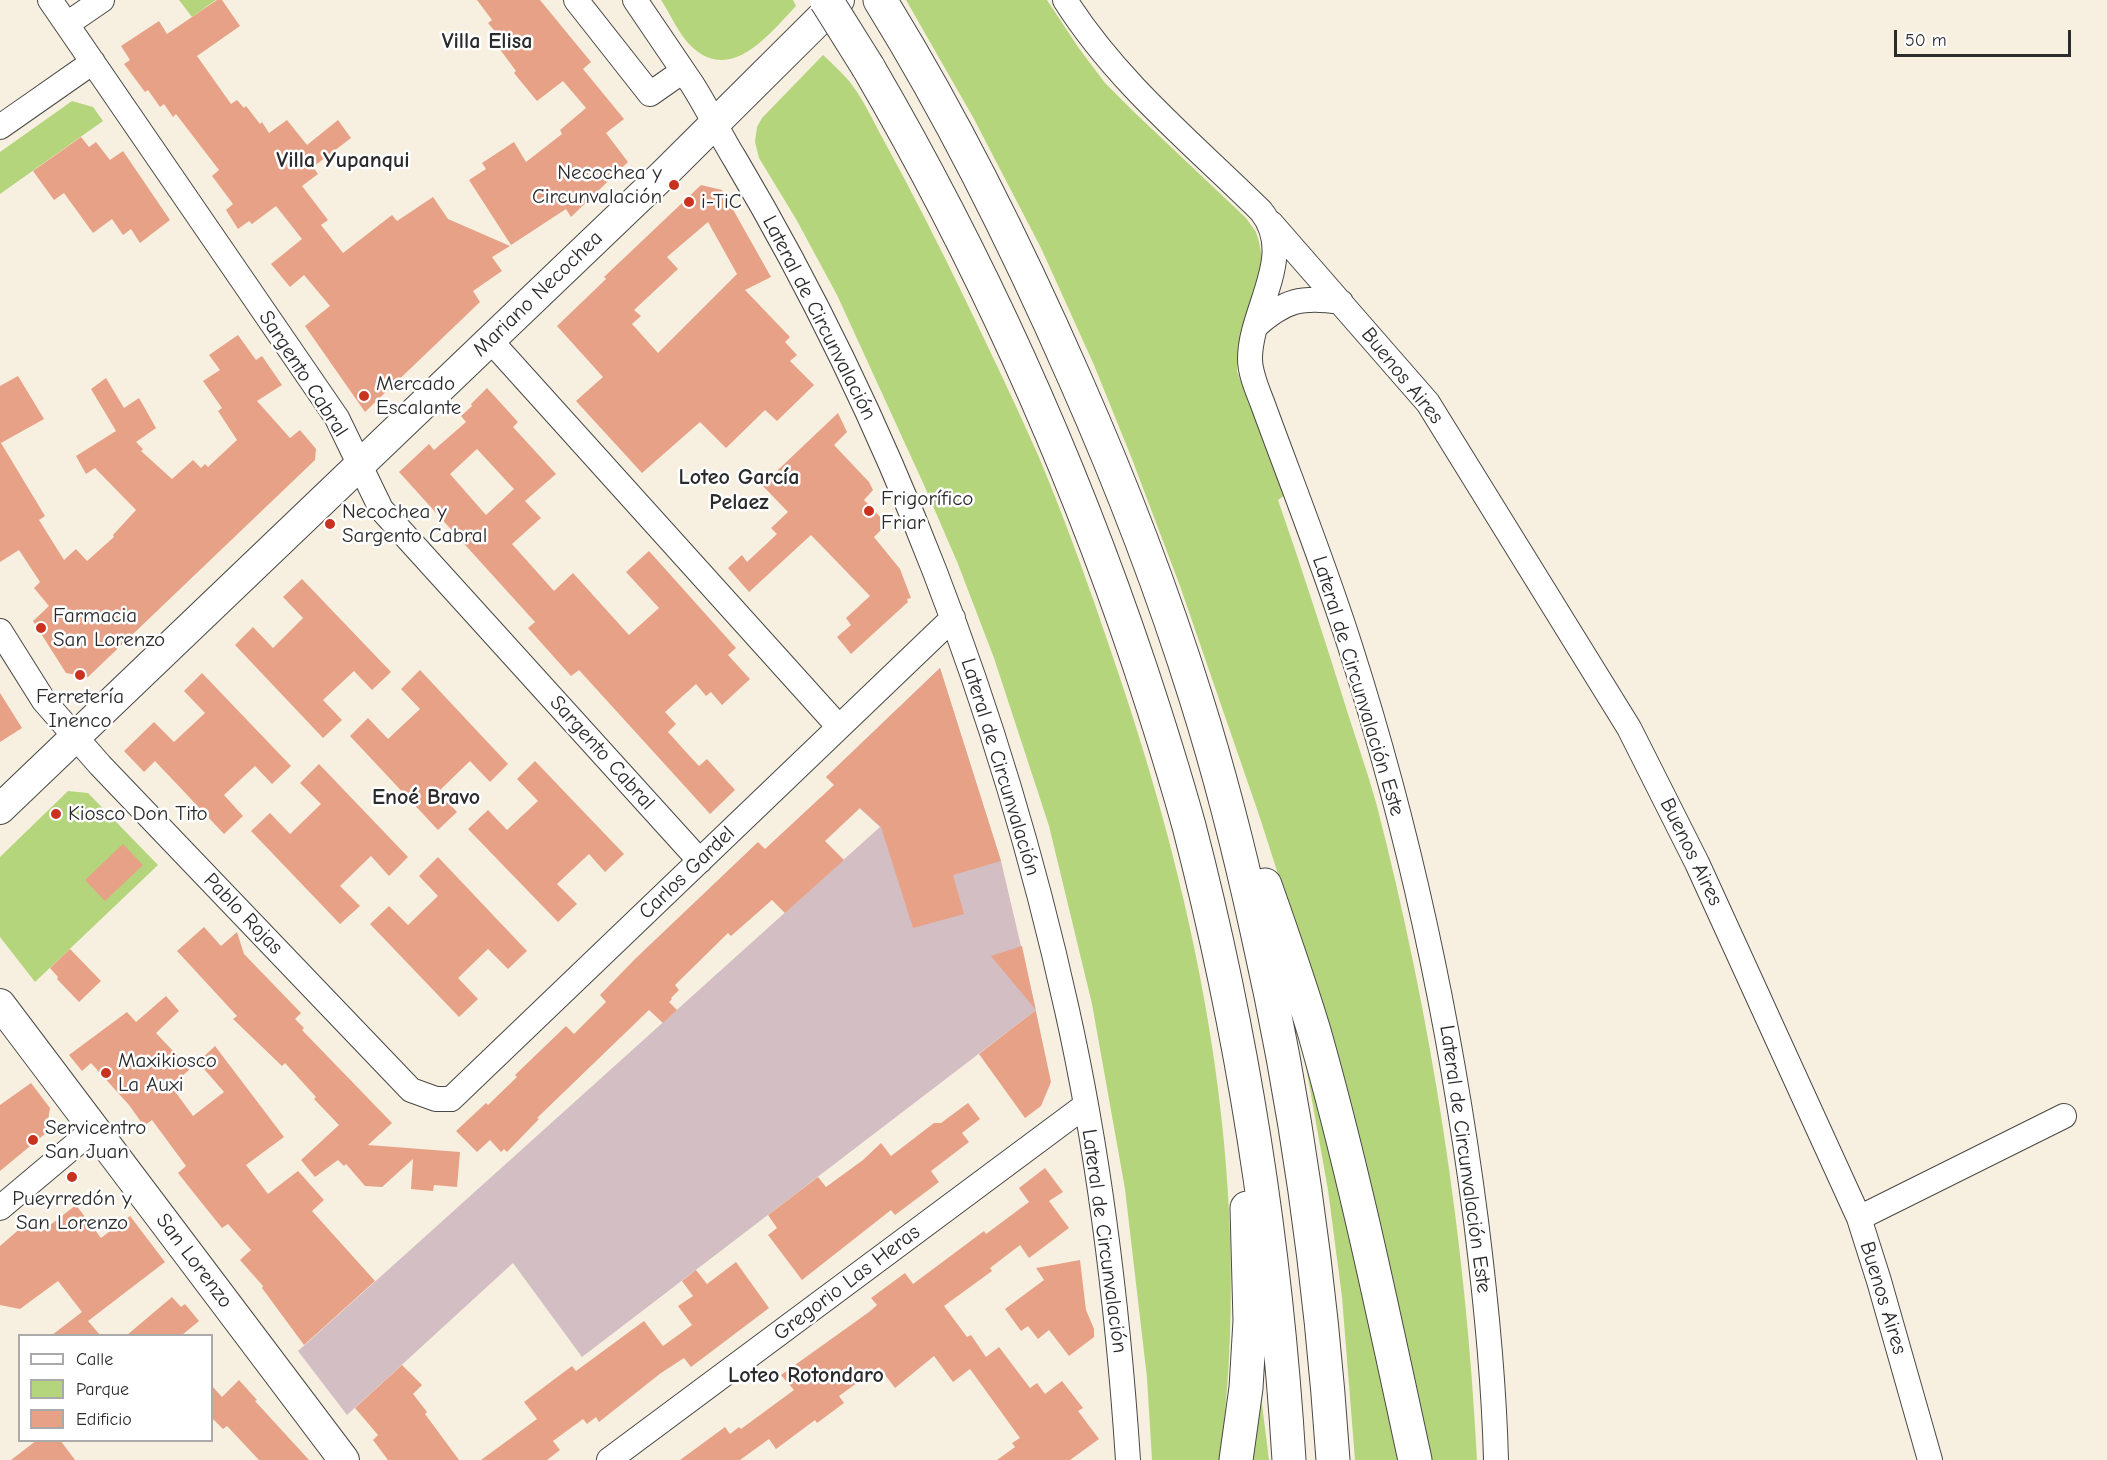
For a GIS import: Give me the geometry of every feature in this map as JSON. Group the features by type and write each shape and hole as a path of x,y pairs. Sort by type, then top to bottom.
{"highway":[{"path":"826,0 868,67 926,168 1034,390 1094,536 1153,706 1188,824 1230,1000 1274,1274 1289,1460"},
{"path":"880,0 989,195 1047,313 1103,441 1148,556 1196,698 1265,884 1313,1031 1360,1211 1415,1460"},
{"path":"1196,698 1218,772 1246,884 1276,1013 1294,1112 1321,1310 1333,1460"},
{"path":"1236,1460 1246,1388 1250,1321 1246,1092"}],"main road":[{"name":"Mariano Necochea","path":"0,809 490,340 840,0"},
{"name":"San Lorenzo","path":"0,1004 344,1460"}],"street":[{"name":"Sargento Cabral","path":"50,0 337,418 381,509 700,861"},
{"path":"67,24 102,0"},
{"path":"576,0 650,94 683,71"},
{"name":"Lateral de Circunvalación","path":"635,0 715,123 768,216 835,343 899,486 953,618 1010,787 1051,940 1068,1014 1086,1105 1109,1249 1128,1460"},
{"path":"1065,0 1126,80 1267,219"},
{"path":"0,127 93,62"},
{"name":"Buenos Aires","path":"1267,219 1428,403 1629,728 1697,863 1859,1218 1880,1281 1930,1460"},
{"name":"Lateral de Circunvalación Este","path":"1267,219 1274,235 1275,262 1256,326 1250,362 1252,373 1329,582 1354,659 1399,818 1432,962 1459,1100 1480,1255 1491,1357 1496,1460"},
{"path":"1256,326 1271,313 1293,301 1318,298 1341,302"},
{"path":"490,340 839,727"},
{"name":"Carlos Gardel","path":"411,1090 436,1099 451,1099 953,618"},
{"path":"0,631 44,701 75,737"},
{"name":"Pablo Rojas","path":"75,737 411,1090"},
{"name":"Gregorio Las Heras","path":"609,1460 1086,1105"},
{"path":"1859,1218 2064,1116"},
{"path":"0,1208 94,1129"}],"shaded area":[{"path":"940,668 1001,861 1036,1010 582,1357 513,1263 347,1415 298,1351 880,827 826,777"}],"green space":[{"path":"179,0 216,0 192,17"},
{"path":"661,0 793,0 796,6 762,41 736,57 721,60 707,57 687,42"},
{"path":"906,0 1047,0 1105,83 1246,218 1256,232 1262,257 1261,267 1238,347 1237,371 1285,495 1278,500 1369,779 1397,887 1444,1131 1464,1295 1477,1460 1429,1460 1306,961 1259,815 1180,586 1094,365 1041,248 974,119"},
{"path":"823,55 849,81 868,110 945,259 1038,455 1093,599 1152,781 1178,876 1199,972 1215,1068 1226,1165 1231,1263 1229,1361 1220,1460 1152,1460 1147,1378 1125,1189 1092,1004 1049,826 994,658 958,564 924,485 837,295 796,219 759,158 755,142 757,127 762,118"},
{"path":"72,101 93,107 103,121 0,194 0,152"},
{"path":"68,791 88,793 158,865 35,982 0,937 0,857"},
{"path":"1299,1027 1407,1460 1355,1460 1342,1297 1328,1190"},
{"path":"1261,1396 1269,1460 1246,1460"}],"building":[{"path":"217,0 222,0 240,26 197,56 231,104 237,100 244,108 246,106 260,124 262,122 269,133 287,120 307,145 338,120 351,138 313,167 318,174 302,186 328,220 321,225 343,253 392,215 397,221 433,197 448,219 510,246 492,257 502,271 473,291 480,302 365,412 305,326 330,306 304,275 290,287 271,264 302,239 276,206 252,224 249,221 238,229 226,210 233,204 212,176 219,170 176,114 173,117 164,104 160,107 148,90 145,92 124,64 130,60 121,46 159,21 167,34"},
{"path":"477,0 540,0 591,62 583,69 624,119 606,133 628,162 571,217 566,209 511,245 469,180 486,169 482,163 514,142 526,162 562,134 560,130 586,108 563,81 537,101 514,73 516,71 493,40 498,35 488,23 492,20"},
{"path":"81,137 89,147 96,142 110,160 123,151 170,220 140,243 131,229 123,235 112,219 93,233 64,193 54,200 33,171"},
{"path":"701,185 722,190 771,277 745,290 790,337 785,342 797,355 790,361 814,385 777,421 765,410 726,448 700,422 642,473 576,401 603,377 557,326 606,279 604,277","holes":["708,222 737,274 658,353 632,324 641,316 634,310 678,269 667,257"]},
{"path":"238,335 256,360 262,356 282,385 257,401 290,438 300,430 316,449 315,460 88,677 66,673 33,621 49,606 34,588 40,582 19,550 0,562 0,386 18,376 44,419 1,443 45,516 39,520 64,560 76,549 87,561 114,537 113,535 136,510 95,468 86,474 76,456 116,431 91,389 106,378 124,408 139,398 156,428 136,442 143,449 141,451 172,479 193,460 201,468 205,464 208,467 237,440 218,411 222,408 203,381 220,370 209,355"},
{"path":"487,388 518,422 513,427 556,474 525,501 541,518 512,544 554,591 573,573 629,635 659,608 626,572 649,551 736,648 728,655 750,679 722,705 711,692 706,696 696,684 665,712 676,724 668,732 699,766 707,759 735,790 710,814 579,670 571,676 528,628 535,622 399,472 429,444 434,450 466,422 461,416 472,406 471,404","holes":["477,449 514,489 486,515 450,474"]},
{"path":"838,413 847,432 834,445 869,482 873,490 864,500 887,524 874,537 900,569 911,598 907,599 908,602 851,654 837,637 851,625 846,618 870,596 811,535 749,592 728,568 742,555 747,562 777,534 771,528 788,512 762,485"},
{"path":"302,579 391,672 372,690 354,671 323,700 342,720 323,738 235,645 253,627 273,648 303,618 283,597"},
{"path":"940,668 1001,861 953,875 964,914 913,928 881,827 860,808 825,841 844,860 785,913 772,900 731,936 728,933 675,985 679,990 669,1002 677,1010 663,1023 649,1010 537,1118 539,1119 507,1152 504,1149 501,1152 490,1140 477,1152 456,1131 486,1103 488,1105 517,1077 515,1075 566,1026 574,1034 606,1002 600,995 635,959 758,842 765,849 834,785 826,777"},
{"path":"420,670 508,764 490,782 470,761 438,792 457,812 438,830 350,736 368,718 388,739 420,709 401,689"},
{"path":"202,673 291,766 272,784 255,766 224,795 243,816 224,834 155,761 144,772 124,751 154,722 174,742 205,713 184,691"},
{"path":"0,693 22,728 0,742"},
{"path":"535,761 624,854 605,872 589,854 557,884 577,904 558,922 468,829 488,810 507,830 538,801 517,779"},
{"path":"319,764 408,857 389,876 371,856 340,886 360,906 340,924 251,831 270,813 290,834 321,804 300,783"},
{"path":"123,844 143,865 105,901 85,880"},
{"path":"438,857 527,951 508,969 488,949 458,978 478,999 459,1017 370,924 389,906 408,925 438,896 419,876"},
{"path":"204,927 221,946 237,932 244,954 301,1013 295,1019 304,1028 302,1030 392,1123 368,1145 460,1152 457,1187 434,1185 433,1191 411,1189 413,1159 382,1187 365,1186 346,1164 344,1166 338,1160 315,1177 301,1160 339,1125 285,1063 282,1066 233,1019 237,1016 177,951"},
{"path":"1022,946 1036,1009 991,956"},
{"path":"70,949 101,981 79,1002 57,979 58,977 50,968"},
{"path":"166,996 179,1011 156,1033 190,1069 171,1086 193,1116 224,1092 198,1062 215,1046 284,1137 246,1165 268,1194 298,1171 324,1200 312,1211 375,1281 304,1345 262,1288 263,1286 240,1260 251,1250 228,1224 222,1228 178,1173 186,1166 152,1120 144,1126 129,1105 91,1063 82,1071 69,1055 127,1012 136,1022"},
{"path":"1036,1010 1051,1082 1041,1106 1025,1118 979,1054"},
{"path":"31,1083 50,1108 46,1133 0,1171 0,1105"},
{"path":"968,1103 980,1119 962,1133 969,1142 931,1171 939,1182 895,1215 891,1210 802,1280 768,1235 777,1228 768,1215 818,1177 826,1187 863,1160 881,1143 891,1156 934,1123 941,1123"},
{"path":"1045,1168 1063,1192 1049,1201 1069,1228 1029,1258 1020,1245 990,1268 992,1271 944,1306 967,1337 971,1335 986,1357 999,1347 1030,1388 1037,1383 1045,1394 1062,1381 1083,1408 1078,1411 1099,1439 1070,1460 997,1460 1015,1447 1012,1443 1020,1438 970,1369 953,1382 934,1356 895,1388 879,1367 839,1396 844,1403 817,1423 815,1420 776,1449 769,1439 740,1460 680,1460 725,1427 730,1434 739,1427 741,1429 794,1390 781,1375 869,1312 877,1305 871,1298 905,1273 913,1284 984,1231 986,1234 1029,1202 1019,1188"},
{"path":"76,1205 101,1238 130,1216 165,1262 88,1321 99,1334 53,1334 82,1312 58,1281 20,1309 0,1305 0,1246 31,1219 41,1232"},
{"path":"1080,1260 1086,1310 1094,1329 1094,1337 1069,1356 1049,1330 1038,1339 1028,1326 1021,1331 1005,1309 1044,1280 1036,1268"},
{"path":"736,1262 769,1308 691,1367 684,1358 661,1373 599,1422 596,1417 587,1424 583,1419 553,1441 560,1450 547,1460 481,1460 537,1419 524,1402 572,1366 576,1371 644,1321 663,1346 692,1325 678,1306 693,1296 682,1281 696,1270 707,1284"},
{"path":"172,1297 181,1307 185,1304 199,1321 183,1334 128,1334"},
{"path":"402,1365 422,1385 413,1394 459,1460 388,1460 373,1440 378,1435 355,1408"},
{"path":"239,1380 309,1460 259,1460 227,1426 223,1429 213,1419 213,1387 222,1397"},
{"path":"34,1442 62,1442 75,1460 11,1460"}],"place":[{"name":"Necochea y Circunvalación","path":"674,185"},
{"name":"i-TiC","path":"689,202"},
{"name":"Mercado Escalante","path":"364,396"},
{"name":"Frigorífico Friar","path":"869,511"},
{"name":"Necochea y Sargento Cabral","path":"330,524"},
{"name":"Farmacia San Lorenzo","path":"41,628"},
{"name":"Ferretería Inenco","path":"80,675"},
{"name":"Kiosco Don Tito","path":"56,814"},
{"name":"Maxikiosco La Auxi","path":"106,1073"},
{"name":"Servicentro San Juan","path":"33,1140"},
{"name":"Pueyrredón y San Lorenzo","path":"72,1177"}],"district":[{"name":"Villa Elisa","path":"487,42"},
{"name":"Villa Yupanqui","path":"343,161"},
{"name":"Loteo García Pelaez","path":"739,490"},
{"name":"Enoé Bravo","path":"426,798"},
{"name":"Loteo Rotondaro","path":"806,1376"}]}
